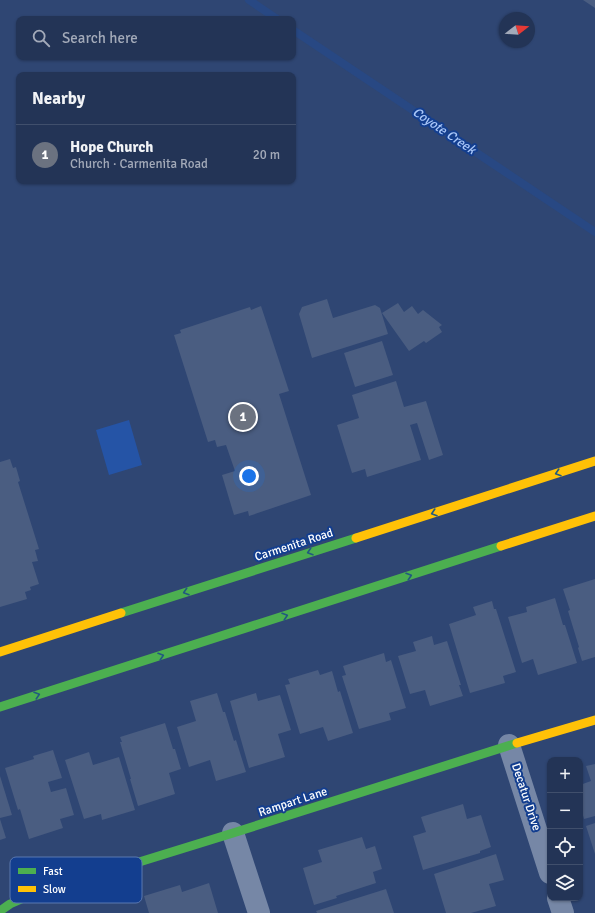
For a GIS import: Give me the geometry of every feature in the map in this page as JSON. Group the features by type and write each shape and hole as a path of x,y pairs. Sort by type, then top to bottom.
{"main road":[{"name":"Carmenita Road","path":"0,652 595,461"},
{"path":"0,707 595,516"},
{"name":"Rampart Lane","path":"142,861 509,744 595,720"},
{"name":"Rampart Lane","path":"0,911 12,903"}],"street":[{"name":"Decatur Drive","path":"509,744 547,865"},
{"path":"233,833 259,913"},
{"path":"559,901 563,913"}],"shaded area":[{"path":"129,420 142,465 109,475 96,430"}],"building":[{"path":"583,0 595,0 595,8"},
{"path":"327,299 333,318 375,305 380,308 388,334 312,358 299,314 302,307"},
{"path":"398,303 404,312 412,306 418,314 423,310 442,325 439,327 442,332 426,343 424,341 409,351 382,313"},
{"path":"261,306 289,391 279,394 311,495 249,516 248,511 234,515 222,475 235,471 226,445 217,447 215,440 208,442 174,335 181,333 180,330 250,307 251,310"},
{"path":"382,341 393,375 355,387 344,353"},
{"path":"396,381 404,407 426,401 443,455 429,460 417,423 410,425 421,460 367,477 365,469 352,473 337,425 359,418 352,395"},
{"path":"10,459 13,468 16,467 20,481 18,482 39,549 35,550 38,561 32,562 39,584 30,587 31,590 25,592 27,599 0,607 0,462"},
{"path":"595,579 595,657 582,661 568,611 570,610 563,589"},
{"path":"555,598 577,663 538,675 533,659 522,663 508,617 527,612 526,607"},
{"path":"492,601 494,609 496,609 516,672 503,676 505,683 470,693 449,624 476,615 473,607"},
{"path":"432,636 434,645 447,641 463,696 430,706 425,690 410,694 398,656 416,651 413,642"},
{"path":"384,653 386,662 391,660 406,708 389,713 391,720 359,729 342,676 346,675 343,666"},
{"path":"318,670 320,675 332,671 353,733 328,741 323,727 300,734 285,685 290,684 288,679"},
{"path":"217,693 234,741 236,740 246,772 216,781 210,760 189,767 177,727 196,721 190,701"},
{"path":"256,693 258,701 280,695 291,730 278,734 285,757 249,768 230,701"},
{"path":"165,723 181,769 169,773 175,794 138,806 120,742 122,742 120,737"},
{"path":"53,750 62,778 48,782 51,792 66,788 74,815 60,819 63,828 29,839 5,768 34,759 33,756"},
{"path":"89,752 93,765 119,757 135,810 102,820 101,814 84,819 65,760"},
{"path":"595,764 595,816 584,819 583,784 591,781 586,766"},
{"path":"0,776 12,815 0,818"},
{"path":"463,804 467,819 481,815 491,847 480,851 480,853 423,870 413,836 426,832 421,817"},
{"path":"0,819 6,838 0,840"},
{"path":"595,823 595,854 586,826"},
{"path":"362,837 366,849 375,846 382,869 373,872 376,883 314,905 303,868 322,862 318,850"},
{"path":"496,854 504,880 489,884 496,906 471,913 446,913 434,874"},
{"path":"209,883 218,913 149,913 144,896 180,885 182,892"},
{"path":"386,889 394,913 317,913 316,911"}],"waterway":[{"name":"Coyote Creek","path":"249,0 273,16"},
{"name":"Coyote Creek","path":"296,32 595,232"}],"traffic: fast":[{"path":"121,613 356,538"},
{"path":"0,707 501,546"},
{"path":"142,861 517,743"},
{"path":"0,911 12,903"}],"traffic: slow":[{"path":"356,538 595,461"},
{"path":"501,546 595,516"},
{"path":"0,652 121,613"},
{"path":"517,743 595,720"}],"place":[{"name":"Hope Church","path":"243,417"}]}
